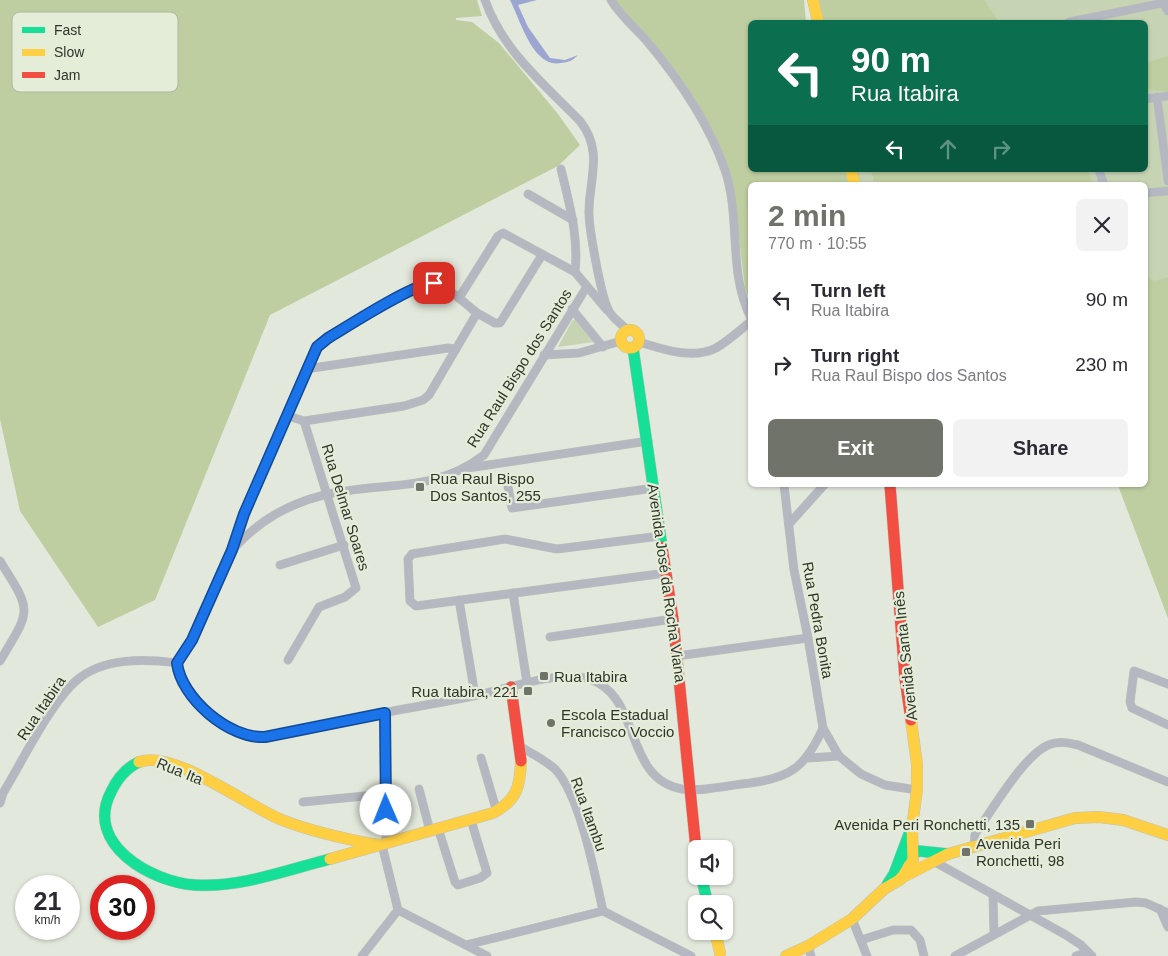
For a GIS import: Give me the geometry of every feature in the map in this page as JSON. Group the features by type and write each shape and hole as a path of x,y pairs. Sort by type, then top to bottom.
{"street":[{"path":"485,0 497,30 511,50 580,121 588,134 594,164 590,219 609,311"},
{"path":"611,0 625,19 646,41 684,92 721,158 730,186 742,295 748,311"},
{"path":"813,0 818,20"},
{"path":"1078,20 1164,2 1168,11"},
{"path":"1148,98 1168,96"},
{"path":"1157,97 1168,181"},
{"path":"561,169 573,220 577,253 575,272"},
{"path":"1148,193 1168,191"},
{"path":"528,194 573,220"},
{"path":"459,298 498,236 506,234 575,272 586,288 627,330 637,333 636,345"},
{"path":"232,550 239,527 317,347 328,338 417,288 434,283 495,324 500,323 542,255"},
{"name":"Rua Raul Bispo dos Santos","path":"177,663 192,640 232,550 270,516 287,507 327,494 409,485 466,468 484,455 586,288"},
{"path":"572,309 603,347"},
{"path":"288,416 304,421 404,406 423,400 429,394 477,313"},
{"path":"627,330 622,335 622,341 627,348 636,345 682,352 707,351 722,344 748,324"},
{"path":"544,355 579,353 622,341"},
{"name":"Avenida José da Rocha Viana","path":"636,345 660,536 673,619 695,840"},
{"path":"306,370 456,349"},
{"name":"Rua Delmar Soares","path":"288,660 319,608 345,597 356,588 304,421"},
{"path":"466,468 648,441"},
{"path":"508,487 510,506 512,508 654,488"},
{"name":"Rua Pedra Bonita","path":"784,487 794,570 823,728 838,756"},
{"path":"789,524 822,487"},
{"name":"Avenida Santa Inês","path":"890,487 905,679 916,758 917,790 909,854 897,876"},
{"path":"660,536 557,549 543,548 520,541 496,540 415,554 408,559 410,601 416,606 666,574"},
{"path":"280,565 344,545"},
{"path":"0,561 20,591 26,610 21,626 0,661"},
{"path":"513,593 527,683"},
{"path":"459,600 475,695"},
{"path":"550,637 673,619"},
{"path":"677,656 808,638"},
{"name":"Rua Itabira","path":"0,803 3,793 54,708 77,679 98,668 122,662 141,660 177,663"},
{"path":"177,663 178,673 184,684 208,712 232,730 248,736 265,737 527,683 574,676 600,684 621,707 646,767 670,785 691,790 776,778 787,774 808,758 823,728"},
{"path":"1168,684 1134,671 1130,702 1132,708 1168,725"},
{"name":"Rua Ita","path":"382,844 316,833 299,827 265,812 183,769 153,759 136,764 122,774 110,793 105,807 106,829 116,848 166,877 191,885 256,878 471,820 497,812 506,806 520,787 522,770 511,687"},
{"path":"385,713 385,794 382,844 398,910 487,956"},
{"path":"974,847 975,834 1023,767 1032,756 1051,744 1066,742 1078,745 1168,782"},
{"name":"Rua Itambu","path":"519,746 554,768 565,784 584,836 603,911"},
{"path":"808,758 838,756 860,774 874,781 917,790"},
{"path":"481,758 497,812"},
{"path":"418,789 455,882 458,884 480,878 487,873 471,820"},
{"path":"303,802 385,794"},
{"path":"897,876 935,862 948,854 1089,815 1137,824 1168,835"},
{"path":"786,956 809,951 852,919 897,876 909,854 919,851 948,854"},
{"path":"909,854 935,862 1066,935 1090,954"},
{"path":"994,896 994,934"},
{"path":"955,956 1029,915 1044,909 1136,902 1146,903 1164,911 1168,927"},
{"path":"362,956 398,910"},
{"path":"466,945 603,911 691,956"},
{"path":"852,919 867,956"},
{"path":"862,940 893,930 911,930 920,940 924,956"},
{"path":"717,940 721,955"},
{"path":"1076,956 1090,954"}],"green space":[{"path":"0,0 477,0 482,16 456,18 456,20 472,22 499,43 558,114 580,145 558,166 270,315 155,600 98,627 20,511 0,419"},
{"path":"614,0 804,0 806,20 748,20 748,172 846,172 848,182 748,182 748,296 745,289 734,194 722,157 676,71 649,39 623,14"},
{"path":"815,0 1168,0 1168,618 1119,487 1148,487 1148,182 855,182 853,172 1148,172 1148,20 820,20"},
{"path":"815,0 984,0 998,20 820,20"},
{"path":"1168,56 1168,92 1148,89 1148,62"},
{"path":"872,172 1089,172 1092,182 874,182"},
{"path":"1168,277 1168,618 1119,487 1148,487 1148,278 1155,281"},
{"path":"575,319 594,342 558,347 572,321"}],"water":[{"path":"510,0 537,0 518,5 528,27 550,58 565,60 578,55 570,61 561,63 551,63 543,58 535,51 529,41"}],"traffic: fast":[{"path":"633,348 662,547"},
{"path":"139,762 122,774 111,792 105,811 107,828 114,843 126,857 142,868 160,877 178,882 212,885 246,881 330,859"},
{"path":"887,885 894,874 909,834"},
{"path":"907,857 919,851 948,854"},
{"path":"703,885 706,895"}],"traffic: slow":[{"path":"813,0 818,20"},
{"path":"852,172 854,182"},
{"path":"626,330 634,330 639,335 639,339 637,346 626,348 621,343 621,335 626,330"},
{"path":"786,956 808,946 852,919 884,889 901,879 913,860 912,827 917,790 917,764 911,720"},
{"path":"139,762 153,760 171,764 210,781 282,820 329,835 378,845"},
{"path":"330,859 493,813 507,803 516,792 520,778 521,761"},
{"path":"901,878 948,854 1075,818 1099,817 1123,820 1168,835"},
{"path":"717,940 720,953"}],"traffic: jam":[{"path":"890,487 905,679 911,720"},
{"path":"662,547 673,619 695,840"},
{"path":"511,687 521,761"}],"place":[{"name":"Rua Raul Bispo Dos Santos, 255","path":"420,487"},
{"name":"Rua Itabira","path":"544,676"},
{"name":"Rua Itabira, 221","path":"528,691"},
{"name":"Escola Estadual Francisco Voccio","path":"551,723"},
{"name":"Avenida Peri Ronchetti, 135","path":"1030,824"},
{"name":"Avenida Peri Ronchetti, 98","path":"966,852"}],"route":[{"path":"386,810 385,713 265,737 248,736 232,730 216,720 208,712 184,684 178,673 177,663 192,640 232,550 244,514 317,347 328,338 410,291 425,284 434,283"}]}
